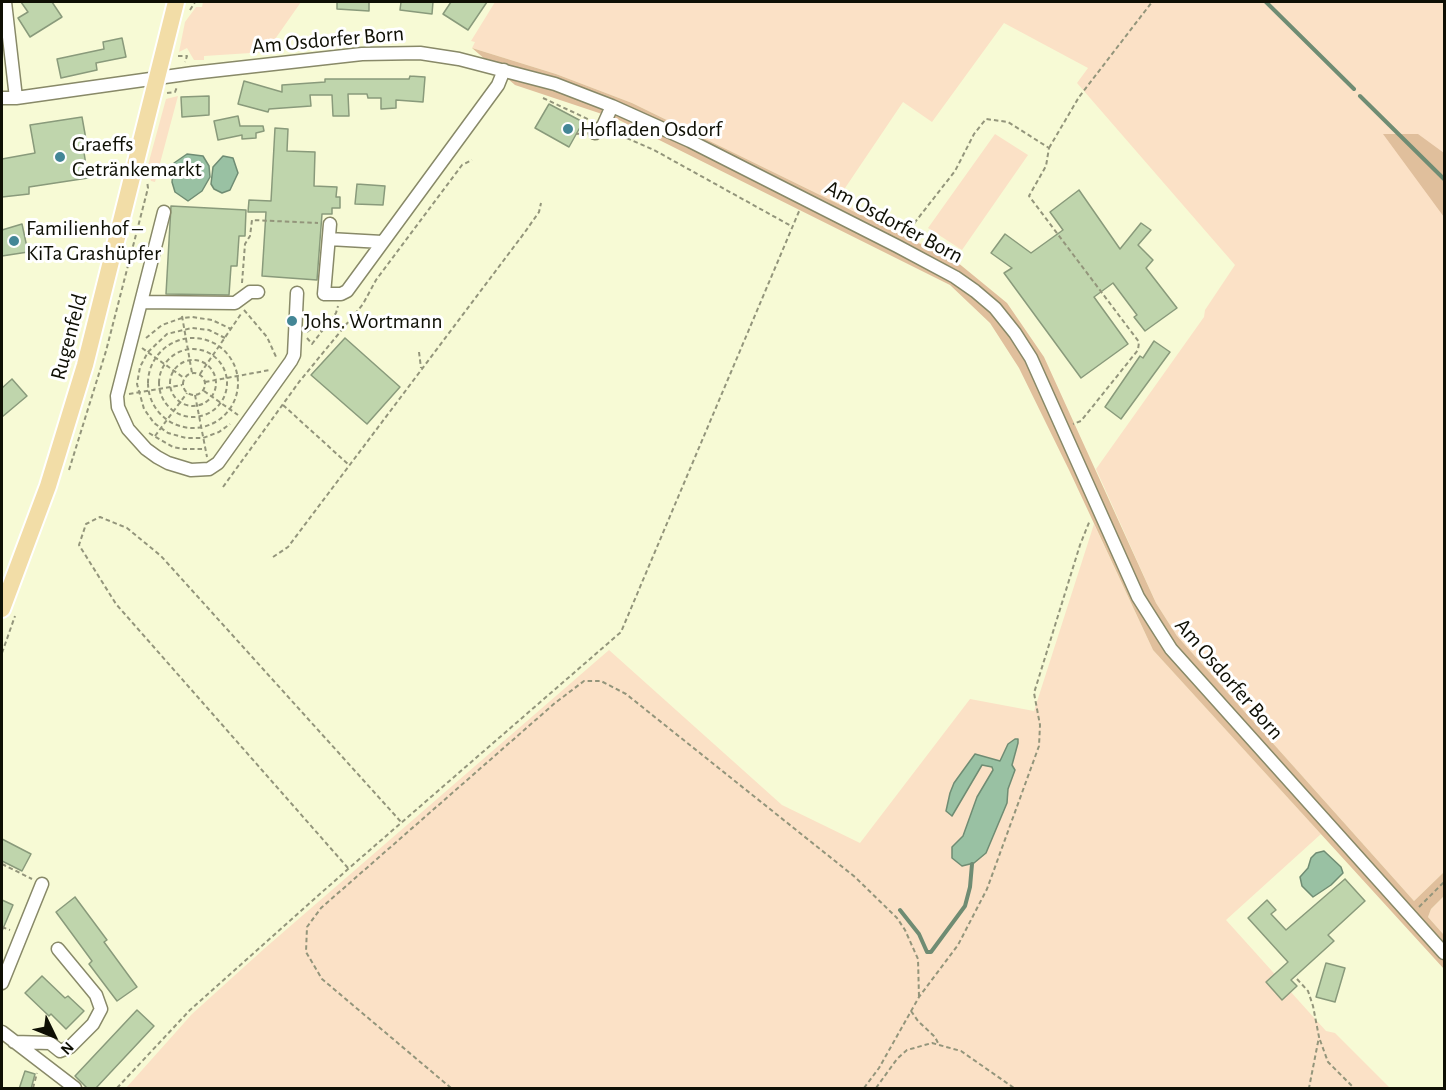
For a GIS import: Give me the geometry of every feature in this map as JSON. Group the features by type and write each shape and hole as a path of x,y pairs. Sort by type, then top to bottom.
{"main road":[{"name":"Rugenfeld","path":"2,609 66,433 161,86 176,2"}],"street":[{"path":"5,2 16,98"},
{"name":"Am Osdorfer Born","path":"2,98 161,86 385,53 420,53 459,59 555,84 612,106 690,141 955,277 995,308 1031,358 1138,597 1171,649 1444,953"},
{"path":"330,224 324,294 341,294 346,291 498,85 504,70"},
{"path":"599,130 612,106"},
{"path":"164,212 141,302 135,343 117,396 122,418 135,438 157,458 191,470 209,469 218,463 294,355 297,293"},
{"path":"328,239 382,242"},
{"path":"141,302 235,303 250,292 258,292"},
{"path":"2,983 42,884"},
{"path":"58,949 96,995 101,1009 93,1024 70,1047 60,1051"},
{"path":"2,1032 75,1089"},
{"path":"14,1042 50,1043 60,1051"},
{"path":"46,1065 54,1064 59,1058 60,1051"}],"path":[{"path":"1062,429 1081,421 1138,350 1139,342 1029,196 1046,166 1049,148 1079,97 1152,2"},
{"path":"175,56 187,56 185,63"},
{"path":"161,86 175,92 180,82"},
{"path":"543,98 599,130 654,150 793,227"},
{"path":"897,246 955,171 974,135 986,119 1008,122 1049,148"},
{"path":"223,487 283,405 363,304 376,280 462,165 472,160"},
{"path":"117,1089 190,1010 348,869 621,632 793,227 803,198"},
{"path":"273,557 288,547 525,232 539,212 541,203"},
{"path":"243,298 242,275 245,244 250,236 252,220 330,224"},
{"path":"322,331 315,327 310,328 307,338 312,344 336,313 341,294"},
{"path":"200,374 244,309 267,337 282,370 205,382"},
{"path":"181,311 192,373"},
{"path":"184,378 135,343 146,338 162,325 182,318 212,320 231,329"},
{"path":"203,390 238,416 219,432 203,438 186,438 161,429 144,409 138,393 138,375 147,352 167,334 184,329 201,328 225,338"},
{"path":"186,339 200,339 219,347 229,357 237,376 237,393 229,409 217,421 201,427 187,428 167,420 157,410 149,391 149,374 156,358 169,346 186,339"},
{"path":"188,350 201,350 213,356 222,365 227,378 226,391 221,403 212,412 199,417 186,417 174,411 164,402 159,389 160,376 165,364 175,355 188,350"},
{"path":"419,352 421,370"},
{"path":"189,360 202,361 207,364 216,380 212,397 197,406 180,403 175,399 170,387 173,370 189,360"},
{"path":"192,373 200,374 205,382 203,390 195,395 187,393 183,385 184,378 192,373"},
{"path":"117,396 183,385"},
{"path":"146,449 187,393"},
{"path":"195,395 209,469"},
{"path":"283,405 349,465"},
{"path":"146,430 173,447 205,449"},
{"path":"864,1089 879,1068 919,997 943,968 971,923 1005,844 1040,740 1035,688 1080,545 1096,506"},
{"path":"348,869 116,604 80,545 86,524 100,517 127,528 161,556 402,823"},
{"path":"451,1089 322,978 306,952 307,927 321,908 555,703 584,681 601,681 626,694 855,877 897,918 914,946 920,975 919,997"},
{"path":"2,864 42,884"},
{"path":"1410,915 1444,882"},
{"path":"1297,979 1308,991 1311,999 1319,1037 1328,1062 1354,1089"},
{"path":"911,1011 935,1037 939,1045"},
{"path":"1309,1089 1319,1037"},
{"path":"876,1089 897,1059 907,1050 925,1044 961,1051 1014,1089"}],"shaded area":[{"path":"203,2 301,2 266,52 204,56 204,60 194,60 187,48 179,52 185,22 196,7 202,7"},
{"path":"495,2 1444,2 1444,872 1414,901 1177,636 1156,603 1096,469 1204,317 1205,310 1235,265 1077,83 1088,68 1004,23 932,122 903,102 837,200 957,262 632,103 556,74 472,48 475,42 471,41"},
{"path":"472,48 556,74 632,103 957,262 1007,303 1044,357 1156,603 1177,636 1414,901 1444,872 1444,896 1431,909 1428,917 1444,935 1444,969 1153,650 1019,368 990,323 950,285 617,119 515,85"},
{"path":"178,96 155,182 151,181 148,165 166,99"},
{"path":"995,134 1028,155 962,250 928,228"},
{"path":"1383,134 1418,134 1444,153 1444,217"},
{"path":"187,154 203,156 209,166 210,177 202,191 188,201 175,192 172,182 174,163"},
{"path":"223,156 233,158 238,173 230,190 222,193 214,189 211,184 213,167"},
{"path":"1094,524 1153,650 1321,834 1226,920 1326,1031 1335,1033 1390,1088 126,1088 192,1014 609,650 782,805 860,843 970,699 1034,711"},
{"path":"1018,739 1018,743 1012,765 1015,770 1008,789 1007,803 986,853 974,863 962,866 952,858 952,847 963,836 977,797 993,770 992,767 982,765 952,816 946,811 954,783 975,754 1000,761 1008,744"},
{"path":"1324,851 1341,867 1343,873 1331,885 1313,897 1302,886 1300,877 1308,868 1311,858 1316,853"},
{"path":"1444,896 1444,935 1428,917 1431,909"}],"building":[{"path":"21,2 52,2 62,17 30,37 18,18 28,12"},
{"path":"337,2 369,2 369,11 337,9"},
{"path":"401,2 433,2 432,14 400,10"},
{"path":"451,2 487,2 468,30 443,14"},
{"path":"122,38 126,57 96,63 97,70 61,78 57,59 104,49 103,42"},
{"path":"410,76 425,77 423,102 396,100 396,108 381,109 381,98 368,98 367,94 348,94 349,116 333,116 332,95 310,95 311,106 269,109 268,112 238,104 244,81 282,92 282,85 325,82 325,79 409,79"},
{"path":"209,96 209,115 182,117 181,97"},
{"path":"549,104 583,122 569,147 535,128"},
{"path":"238,116 240,126 263,126 264,131 256,133 256,138 242,139 242,135 218,140 214,121"},
{"name":"Graeffs Getränkemarkt","path":"82,117 87,145 83,146 88,178 29,187 29,194 2,197 2,159 35,153 30,125"},
{"path":"275,128 288,129 287,151 315,152 314,186 337,187 336,197 340,197 340,208 332,208 332,214 322,214 317,280 262,276 266,212 248,212 249,200 271,201"},
{"path":"357,184 385,186 383,205 355,204"},
{"path":"1079,190 1120,249 1141,223 1151,230 1138,245 1153,260 1146,268 1177,308 1145,331 1134,317 1137,315 1113,283 1094,297 1128,344 1081,378 1004,273 1012,268 991,253 1005,234 1031,253 1063,230 1050,212"},
{"path":"171,206 246,210 245,236 239,236 237,266 231,266 229,295 166,294"},
{"name":"Familienhof – KiTa Grashüpfer","path":"22,224 28,252 2,256 2,230"},
{"path":"345,338 400,387 367,424 311,375"},
{"path":"1154,341 1170,352 1121,419 1105,407 1140,356 1143,358"},
{"path":"12,379 27,396 2,417 2,388"},
{"path":"2,839 31,854 22,871 2,861"},
{"path":"1345,879 1365,901 1328,935 1334,941 1291,980 1297,986 1282,1000 1266,982 1288,962 1248,918 1267,900 1276,910 1271,914 1286,930"},
{"path":"75,897 107,940 104,942 137,987 117,1001 89,964 92,961 56,912"},
{"path":"2,900 13,905 2,931"},
{"path":"1326,963 1345,968 1335,1002 1316,997"},
{"path":"42,976 65,998 68,996 84,1011 66,1029 25,993"},
{"path":"137,1010 154,1026 95,1089 88,1089 75,1076"},
{"path":"25,1071 35,1074 31,1089 19,1089"}],"waterway":[{"path":"1266,2 1354,89"},
{"path":"1360,96 1444,179"},
{"path":"900,910 919,934 927,952 931,952 965,906 970,887 972,864"}],"place":[{"name":"Hofladen Osdorf","path":"568,129"},
{"name":"Graeffs Getränkemarkt","path":"60,157"},
{"name":"Familienhof – KiTa Grashüpfer","path":"14,241"},
{"name":"Johs. Wortmann","path":"292,321"}]}
